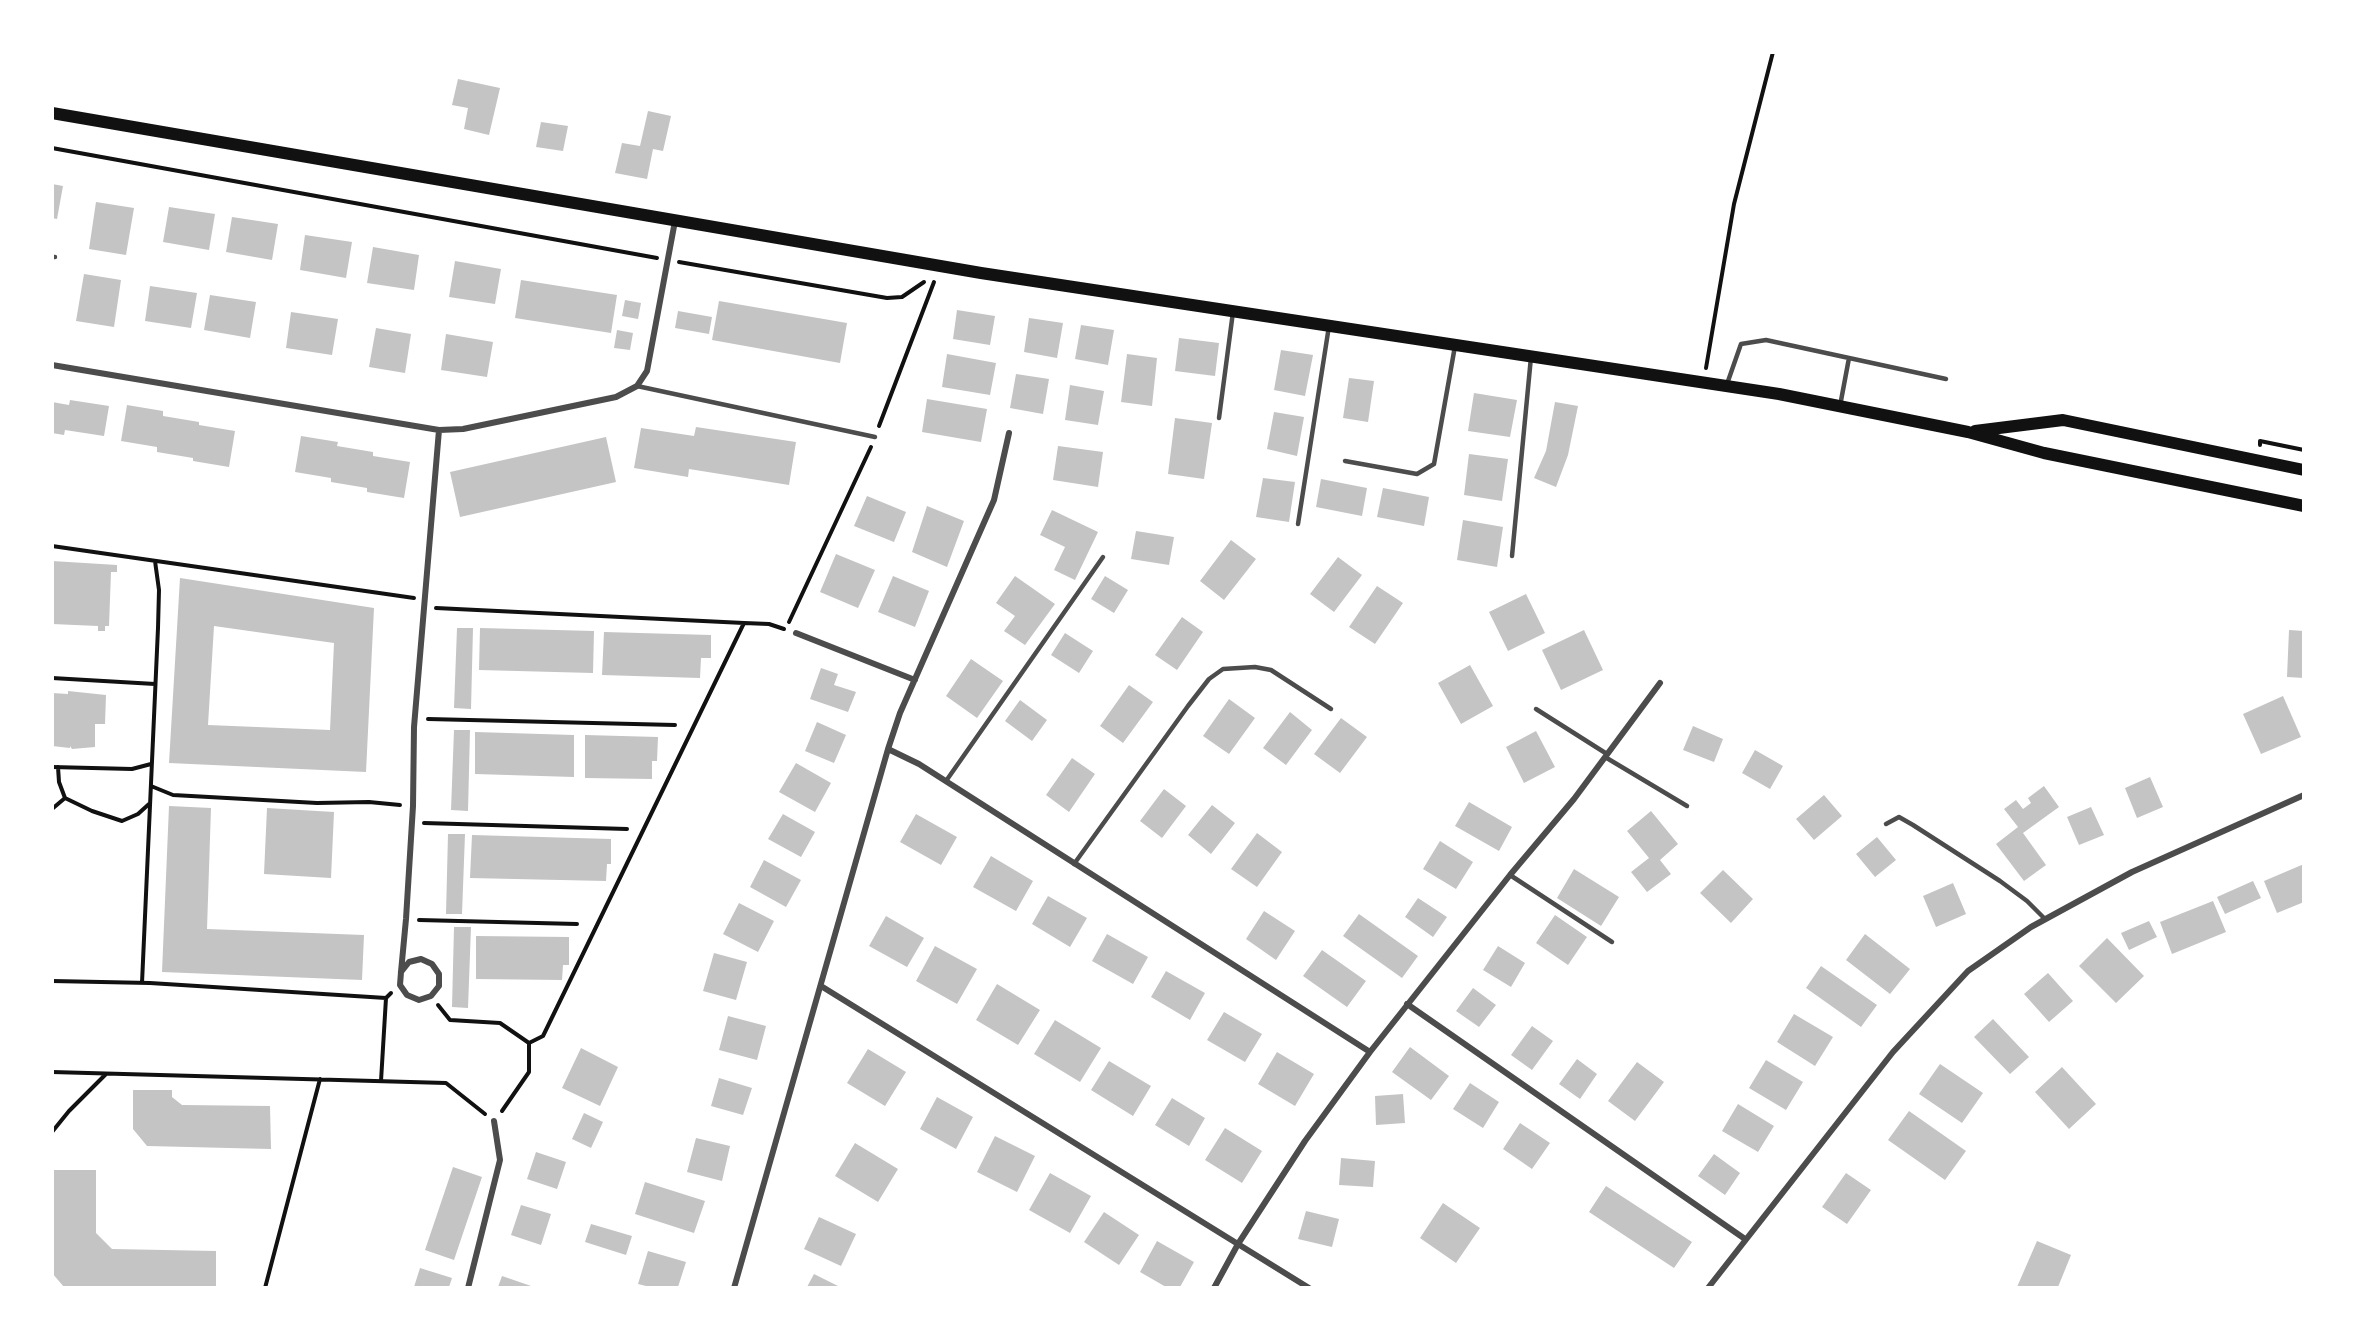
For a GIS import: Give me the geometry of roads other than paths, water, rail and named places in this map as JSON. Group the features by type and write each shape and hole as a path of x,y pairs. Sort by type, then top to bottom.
{"main road":[{"path":"52,113 981,273 1705,381 1968,432 2044,453 2304,506"},
{"path":"1968,432 2037,421 2063,420 2304,470"}],"street":[{"path":"52,365 439,430 463,429 616,397 637,386 647,371 675,221"},
{"path":"400,972 409,962 421,959 432,964 439,974 439,986 431,996 419,1000 407,995 400,985 400,972 406,920 413,806 415,718 423,603 439,430"},
{"path":"734,1287 888,749 915,680 994,500 1008,433"},
{"path":"796,633 915,680"},
{"path":"1214,1287 1238,1244 1305,1141 1370,1052 1510,875 1574,799 1660,682"},
{"path":"888,749 946,781 1370,1052"},
{"path":"1708,1287 1918,1023 1968,972 2045,919 2175,852 2304,795"},
{"path":"822,986 1309,1287"},
{"path":"1407,1004 1745,1239"},
{"path":"468,1287 501,1160 494,1122"}],"lane":[{"path":"1219,418 1234,309"},
{"path":"1298,524 1329,324"},
{"path":"1726,385 1741,344 1766,340 1946,379"},
{"path":"1345,461 1417,474 1434,464 1456,343"},
{"path":"1512,556 1531,354"},
{"path":"1840,406 1849,358"},
{"path":"637,386 875,437"},
{"path":"946,781 1103,557"},
{"path":"1074,864 1188,706 1209,679 1223,669 1255,667 1271,670 1331,709"},
{"path":"1536,709 1687,806"},
{"path":"1886,824 1899,817 1913,825 2000,881 2027,901 2045,919"},
{"path":"1510,875 1612,942"}]}
